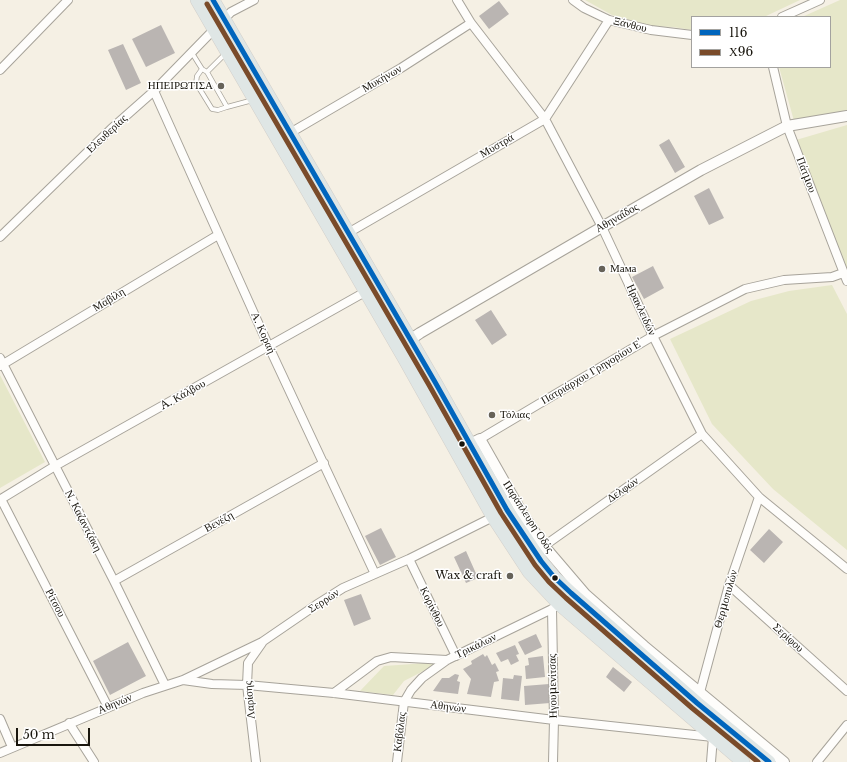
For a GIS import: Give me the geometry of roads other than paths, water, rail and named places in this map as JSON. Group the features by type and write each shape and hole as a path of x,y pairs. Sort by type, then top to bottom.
{"main road":[{"path":"197,0 366,292 493,517 529,572 555,607 743,762"},
{"path":"213,0 410,340 475,441 507,510 541,561 554,577 699,698 768,762"}],"street":[{"path":"0,70 68,0"},
{"name":"Ελευθερίας","path":"0,237 111,130 154,91 225,19 237,8 254,0"},
{"name":"Ηρακλειδών","path":"458,0 471,23 545,119 602,227 653,336 702,434 758,498 847,569"},
{"name":"Ξάνθου","path":"573,0 584,8 609,20 651,30 691,35"},
{"path":"784,16 820,0"},
{"name":"Μυστρά","path":"348,233 545,119 609,20"},
{"name":"Μυκήνων","path":"290,133 401,68 471,23"},
{"name":"Πάτμου","path":"773,68 787,126 847,281"},
{"name":"Α. Κοραή","path":"154,91 269,347 375,574"},
{"name":"Αθηναΐδος","path":"398,348 420,333 701,170 787,126 847,116"},
{"name":"Μαβίλη","path":"1,363 218,235"},
{"name":"Πατριάρχου Γρηγορίου Ε'","path":"475,441 653,336 745,289 784,280 832,277 843,273"},
{"name":"A. Κάλβου","path":"1,499 55,466 366,292"},
{"name":"Ν. Καζαντζάκη","path":"1,363 114,581 165,684"},
{"name":"Δελφών","path":"544,546 702,434"},
{"name":"Παράπλευρη Οδός","path":"475,441 544,546 586,594 699,698 784,762"},
{"name":"Βενέζη","path":"114,581 324,464"},
{"name":"Θερμοπυλών","path":"699,698 729,585 758,498"},
{"name":"Ρίτσου","path":"1,499 108,707"},
{"name":"Σερρών","path":"143,693 165,684 182,680 262,642 343,588 409,559 507,510"},
{"name":"Κορίνθου","path":"409,559 456,656"},
{"name":"Σερίφου","path":"729,585 847,691"},
{"name":"Τρικάλων","path":"404,702 411,690 422,678 447,660 555,607"},
{"name":"Ηγουμενίτσας","path":"552,762 555,607"},
{"name":"Λαρίσης","path":"256,762 247,685 248,663 262,642"},
{"path":"334,693 384,658 447,660"},
{"name":"Αθηνών","path":"182,680 212,684 247,685 334,693 554,720 713,737"},
{"name":"Αθηνών","path":"0,753 143,693"},
{"name":"Καβάλας","path":"397,762 404,702"},
{"path":"0,719 12,747"},
{"path":"69,723 94,762"},
{"path":"817,762 847,725"},
{"path":"710,762 713,737"}],"lane":[{"path":"207,72 226,52"},
{"path":"192,53 202,69 207,72 227,107"},
{"path":"202,69 197,76 196,83 208,106 215,110 254,99"}],"place":[{"name":"ΗΠΕΙΡΩΤΙΣΑ","path":"221,86"},
{"name":"Мама","path":"602,269"},
{"name":"Τόλιας","path":"492,415"},
{"name":"Wax & craft","path":"510,576"}]}
